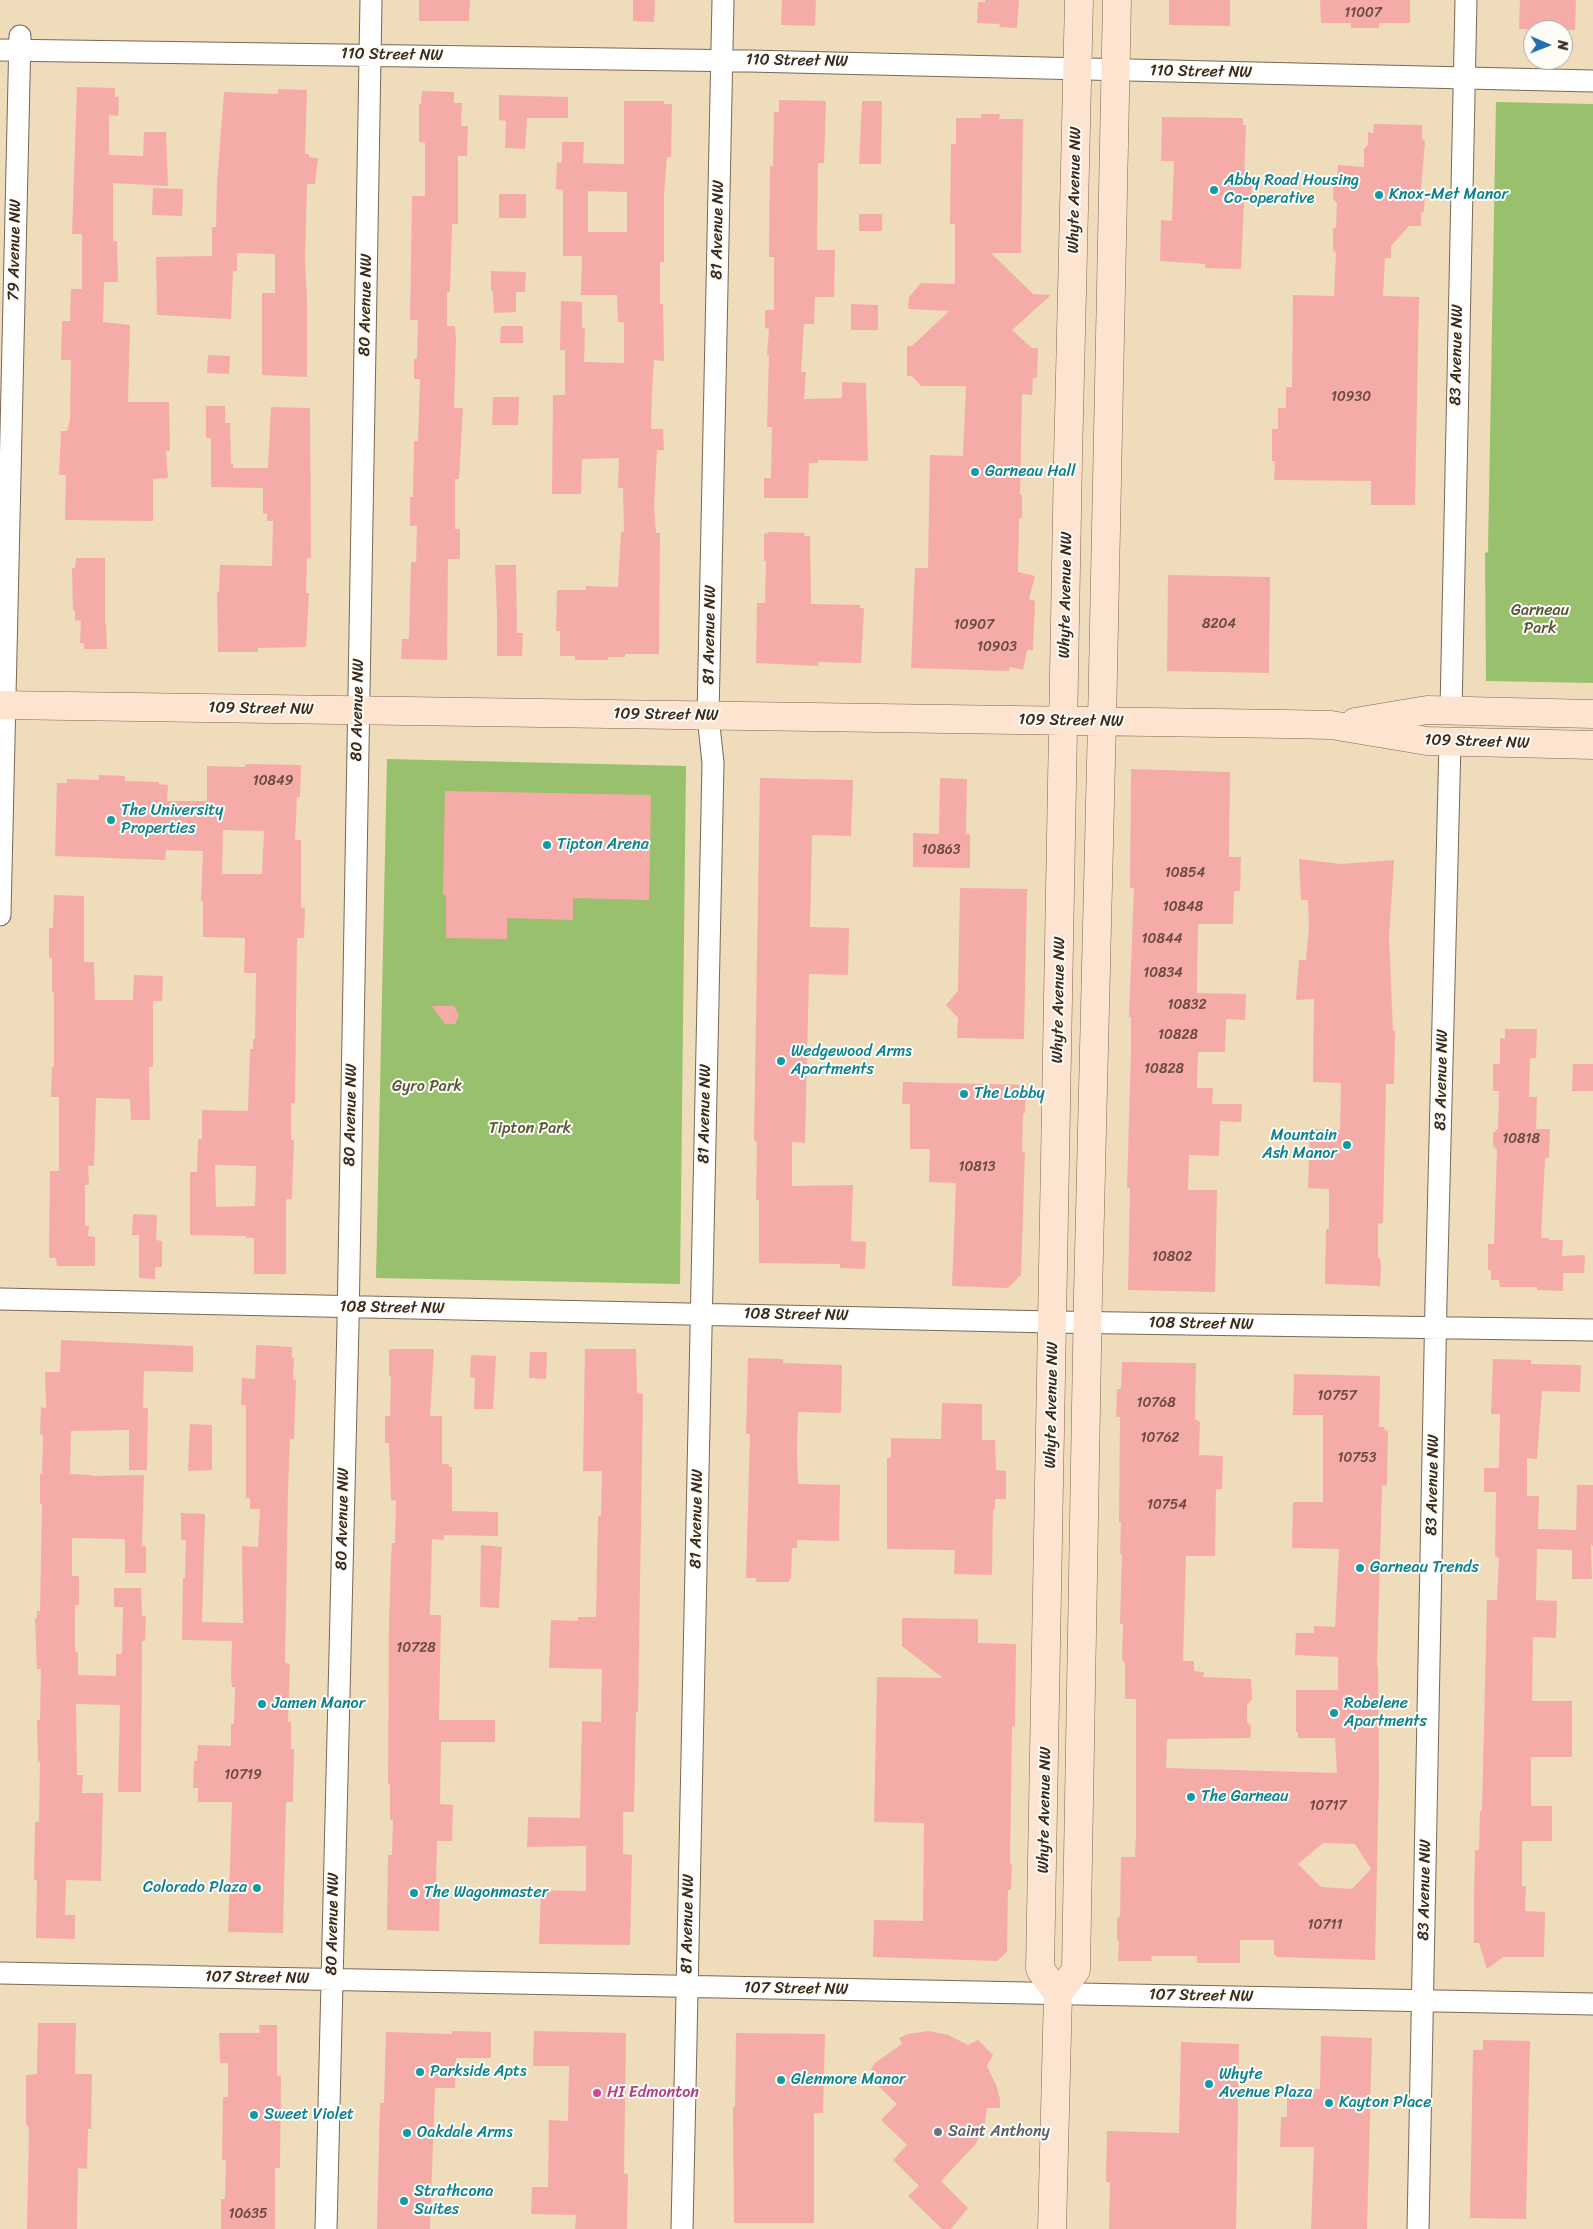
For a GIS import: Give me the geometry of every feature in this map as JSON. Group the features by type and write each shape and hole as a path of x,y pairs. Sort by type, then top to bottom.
{"main road":[{"name":"Whyte Avenue NW","path":"1079,0 1040,1969 1058,1994 1076,1970 1087,1322 1117,0"},
{"name":"109 Street NW","path":"2,705 1332,725 1426,741 1593,745"},
{"name":"109 Street NW","path":"1332,725 1427,710 1593,714"},
{"path":"1052,2229 1058,1994"}],"street":[{"name":"80 Avenue NW","path":"326,2229 348,1307 372,0"},
{"name":"81 Avenue NW","path":"682,2229 713,763 708,716 723,0"},
{"name":"83 Avenue NW","path":"1451,710 1466,0"},
{"name":"110 Street NW","path":"13,45 722,60 1593,82"},
{"name":"79 Avenue NW","path":"0,915 13,45"},
{"name":"83 Avenue NW","path":"1418,2229 1450,742"},
{"name":"108 Street NW","path":"0,1299 1053,1322 1593,1330"},
{"name":"107 Street NW","path":"0,1973 1593,2004"}],"green space":[{"name":"Garneau Park","path":"1496,102 1593,104 1593,683 1486,681 1485,553 1488,552"},
{"name":"Tipton Park","path":"387,759 686,766 680,1284 376,1278"}],"building":[{"path":"419,0 470,0 469,21 419,21"},
{"path":"633,0 655,0 654,22 633,21"},
{"path":"782,0 816,0 815,26 781,25"},
{"path":"985,0 1019,0 1017,28 999,27 1000,24 977,23 978,2 985,2"},
{"path":"1169,0 1230,0 1230,26 1169,25"},
{"path":"1320,0 1410,0 1410,23 1379,23 1379,28 1351,28 1351,23 1321,23"},
{"path":"1520,0 1576,0 1575,30 1573,30 1573,20 1523,20 1523,29 1519,29"},
{"path":"77,87 115,88 115,97 119,97 118,116 109,115 109,155 143,156 144,132 166,132 168,186 113,183 113,241 117,241 118,282 104,282 103,322 130,325 128,402 169,402 170,451 166,451 168,478 153,479 153,521 65,520 66,475 59,475 61,431 67,431 70,419 71,360 61,360 62,321 70,321 71,289 82,289 82,234 72,234"},
{"path":"278,89 307,90 305,154 309,154 309,157 318,158 315,184 307,184 305,260 307,377 262,375 262,293 275,293 275,254 237,253 237,271 233,271 231,319 157,315 156,257 212,256 212,227 216,227 217,183 224,92 278,94"},
{"path":"422,91 454,92 454,103 462,103 461,126 468,126 467,156 458,156 458,224 452,224 450,292 447,292 447,326 455,326 456,340 454,408 463,408 459,479 455,479 455,529 460,529 460,559 448,559 447,660 401,659 402,639 409,639 411,562 416,562 417,526 410,526 410,497 413,497 414,441 418,441 420,379 414,379 414,359 417,359 418,320 410,320 412,196 425,196 425,143 419,142 419,104 421,104"},
{"path":"499,95 568,97 568,118 527,118 525,149 505,148 506,121 499,120"},
{"path":"779,100 826,101 824,163 818,163 817,250 835,250 834,297 815,297 814,324 804,324 801,372 806,372 804,399 842,398 842,382 866,383 868,461 818,460 818,463 809,463 808,498 764,498 764,478 771,478 772,427 767,427 769,329 765,328 765,310 774,310 774,257 769,257 770,166 773,166 774,112 779,112"},
{"path":"624,101 664,101 664,104 672,104 671,157 667,157 664,193 664,262 660,262 660,304 663,304 664,361 654,360 651,429 663,429 664,450 657,450 654,507 656,533 660,533 659,654 625,654 625,657 608,657 608,660 575,660 575,656 560,656 560,631 556,631 557,590 586,590 586,586 618,587 621,532 624,532 623,488 618,488 619,458 582,459 581,494 552,494 553,395 565,395 565,350 560,350 561,301 582,302 582,328 585,328 584,362 624,363 624,322 618,322 617,295 581,295 582,256 563,256 563,190 556,189 557,162 562,163 562,142 584,142 583,163 624,164","holes":["588,191 627,192 627,232 588,232"]},
{"path":"862,101 882,101 881,164 859,164"},
{"path":"981,114 1000,114 999,119 1023,119 1021,253 991,253 1033,294 1051,295 1012,330 1032,348 1038,348 1037,378 1033,378 1032,395 1022,394 1020,495 1022,495 1022,518 1019,518 1018,572 1035,576 1029,599 1035,601 1033,650 1027,650 1023,670 1010,667 1009,671 911,668 915,568 928,568 930,455 963,456 966,386 921,386 912,376 907,376 907,346 912,346 949,311 908,309 909,297 921,283 955,284 955,224 950,224 951,144 956,144 956,118 981,118"},
{"name":"Abby Road Housing Co-operative","path":"1162,117 1243,118 1243,125 1246,125 1244,181 1252,181 1251,202 1244,202 1241,269 1205,268 1205,264 1160,261 1161,220 1172,221 1174,161 1161,161"},
{"path":"1374,124 1422,125 1422,138 1425,142 1421,188 1425,191 1421,226 1409,226 1391,246 1391,258 1385,258 1383,296 1419,297 1415,505 1371,505 1371,481 1274,480 1275,461 1272,461 1272,429 1278,429 1278,408 1286,408 1286,387 1292,387 1293,295 1334,296 1336,253 1333,250 1333,229 1336,227 1337,203 1333,199 1334,180 1337,176 1338,165 1364,167 1364,149 1368,145 1368,132 1373,133"},
{"path":"153,188 183,189 182,216 152,215"},
{"path":"499,194 526,194 526,218 499,218"},
{"path":"859,214 882,214 882,231 859,231"},
{"path":"491,271 526,272 525,292 516,292 516,312 494,313"},
{"path":"851,304 878,305 878,330 851,330"},
{"path":"501,326 523,326 523,343 500,343"},
{"path":"208,355 230,356 229,374 207,373"},
{"path":"493,397 519,397 518,425 492,425"},
{"path":"206,406 225,406 225,423 230,423 231,464 233,464 233,468 268,468 271,407 310,408 311,558 307,558 306,593 309,593 306,647 258,648 258,652 218,652 217,592 219,592 220,565 272,566 273,521 267,521 267,514 263,513 263,488 211,487 211,438 206,438"},
{"path":"770,532 805,533 804,536 810,536 811,604 860,605 860,608 864,608 861,663 818,662 818,666 756,663 757,603 765,603 766,561 764,561 764,534"},
{"path":"76,558 105,558 107,649 84,649 84,643 80,643 81,621 75,620 75,610 73,610 72,568 75,568"},
{"path":"495,565 516,565 517,633 523,633 522,656 497,656"},
{"path":"1168,575 1270,577 1269,673 1167,671"},
{"path":"245,764 301,765 300,797 297,797 295,840 301,840 301,908 305,908 304,938 297,938 295,1103 291,1103 291,1140 294,1140 292,1199 287,1199 286,1202 286,1274 254,1274 254,1238 246,1238 246,1236 190,1235 190,1172 197,1172 198,1139 202,1139 202,1110 248,1111 250,1049 253,1049 253,1039 255,1039 256,973 244,973 245,938 203,937 203,902 201,901 203,851 166,850 165,860 55,856 57,783 67,783 67,779 99,780 99,775 125,776 125,781 159,782 159,784 168,785 167,801 207,801 207,766 245,767","holes":["223,830 264,831 262,874 222,874","215,1165 256,1166 255,1206 216,1207"]},
{"path":"1131,769 1230,772 1229,857 1241,857 1240,891 1234,891 1233,924 1198,924 1197,993 1246,994 1245,1020 1226,1019 1225,1052 1198,1052 1197,1088 1213,1088 1212,1104 1242,1104 1241,1122 1220,1121 1219,1156 1189,1155 1188,1190 1217,1190 1215,1292 1128,1290 1130,1188 1127,1188 1131,1050 1131,1017 1129,1017 1134,888 1130,888"},
{"path":"760,778 853,780 851,836 812,835 810,927 849,928 848,975 809,974 805,1143 792,1142 792,1186 853,1185 851,1241 866,1242 865,1269 840,1268 840,1264 759,1263 759,1200 756,1200 757,1142 754,1141"},
{"path":"940,778 967,779 966,834 970,834 970,868 913,867 913,833 939,834"},
{"name":"Tipton Arena","path":"445,791 651,795 649,900 573,898 573,920 507,918 507,939 446,938 446,895 443,895"},
{"path":"1299,859 1341,864 1394,860 1389,937 1393,1031 1395,1031 1394,1084 1386,1084 1383,1223 1378,1224 1378,1258 1380,1258 1381,1266 1380,1286 1325,1284 1326,1229 1329,1229 1329,1189 1308,1188 1310,1129 1340,1130 1341,1083 1313,1082 1314,999 1296,1000 1299,960 1306,960 1309,927 1308,900 1301,900"},
{"path":"960,888 1027,889 1024,1039 957,1038 958,1018 946,1005 958,991"},
{"path":"54,895 84,896 84,962 94,962 95,1000 133,1000 134,975 163,976 162,1001 153,1001 153,1067 149,1067 150,1120 131,1120 130,1099 96,1098 94,1166 88,1166 89,1185 85,1185 85,1226 89,1226 88,1236 95,1237 95,1266 57,1266 56,1258 49,1258 50,1171 59,1171 59,1097 51,1097 52,1067 54,1067 54,993 52,992 52,958 49,958 49,928 53,928"},
{"path":"432,1006 454,1006 459,1015 455,1024 445,1024"},
{"path":"1505,1029 1537,1029 1536,1058 1530,1058 1529,1097 1537,1097 1536,1129 1550,1129 1549,1158 1545,1158 1541,1238 1563,1240 1562,1256 1585,1255 1584,1273 1563,1273 1563,1291 1537,1290 1537,1287 1500,1287 1499,1280 1491,1280 1491,1270 1488,1270 1488,1244 1494,1244 1497,1150 1493,1146 1493,1133 1498,1129 1499,1091 1493,1091 1493,1064 1500,1064 1500,1038 1505,1039"},
{"path":"1573,1064 1593,1064 1593,1091 1572,1091"},
{"path":"903,1082 1026,1085 1025,1113 1023,1113 1022,1152 1025,1152 1021,1275 1008,1288 952,1286 956,1183 929,1182 930,1149 910,1149 910,1104 902,1104"},
{"path":"133,1214 157,1215 156,1240 162,1241 162,1267 155,1267 155,1279 139,1278 139,1235 132,1235"},
{"path":"61,1340 193,1346 193,1372 144,1371 143,1408 148,1408 147,1470 129,1470 129,1430 71,1431 70,1474 92,1476 144,1475 142,1546 146,1546 146,1573 125,1573 125,1539 72,1538 72,1576 79,1576 79,1605 75,1605 75,1652 78,1652 78,1675 116,1676 116,1654 122,1654 123,1607 114,1607 114,1588 141,1588 142,1616 146,1616 145,1641 142,1641 141,1792 118,1792 120,1705 76,1704 77,1775 83,1775 82,1793 103,1793 101,1881 66,1880 65,1915 75,1915 75,1939 36,1938 37,1880 34,1880 35,1822 39,1822 40,1762 38,1762 37,1720 40,1720 41,1669 37,1669 35,1618 37,1618 37,1611 40,1611 42,1504 40,1504 40,1474 42,1474 43,1435 40,1434 41,1407 46,1408 45,1372 60,1372"},
{"path":"256,1345 292,1347 292,1358 294,1358 293,1380 296,1380 294,1439 290,1439 288,1490 285,1663 290,1664 288,1722 291,1722 291,1749 294,1749 293,1802 286,1802 283,1933 228,1932 232,1802 198,1802 198,1788 193,1788 194,1761 197,1761 198,1745 231,1746 231,1724 234,1724 235,1687 232,1687 231,1678 232,1641 182,1640 186,1540 181,1540 181,1513 205,1514 202,1622 243,1623 242,1546 258,1547 260,1509 250,1509 250,1498 246,1498 246,1405 241,1405 242,1378 255,1379"},
{"path":"434,1349 430,1416 442,1416 442,1464 449,1464 449,1467 452,1467 452,1511 498,1512 498,1536 444,1535 444,1540 432,1539 430,1615 441,1615 439,1720 495,1720 495,1742 441,1742 440,1804 453,1805 452,1841 437,1841 436,1883 440,1884 439,1931 387,1930 388,1855 392,1855 393,1820 390,1820 390,1784 388,1784 389,1623 391,1560 392,1543 395,1543 396,1501 391,1500 389,1443 385,1443 385,1416 390,1416 391,1376 389,1376 389,1350"},
{"path":"585,1349 636,1349 637,1393 643,1394 638,1712 636,1712 634,1812 623,1812 623,1854 632,1855 630,1945 539,1944 541,1890 586,1891 586,1846 527,1847 528,1817 580,1818 582,1721 601,1722 602,1669 549,1668 551,1620 578,1621 578,1617 596,1617 598,1516 601,1516 602,1471 583,1471"},
{"path":"530,1352 547,1352 546,1379 529,1378"},
{"path":"471,1355 496,1356 493,1409 474,1409 475,1378 470,1377"},
{"path":"748,1358 783,1359 783,1363 842,1365 841,1413 798,1412 797,1450 798,1484 840,1485 839,1541 797,1540 797,1548 792,1548 791,1579 789,1579 789,1582 756,1582 756,1578 746,1578 750,1434 746,1434"},
{"path":"1493,1359 1531,1360 1531,1364 1581,1365 1580,1392 1542,1391 1537,1459 1527,1458 1527,1496 1539,1496 1538,1529 1576,1530 1577,1485 1593,1485 1593,1546 1591,1545 1592,1579 1572,1579 1572,1550 1537,1549 1536,1600 1557,1601 1556,1638 1533,1637 1532,1701 1572,1701 1572,1757 1531,1757 1531,1806 1552,1806 1552,1841 1522,1841 1522,1886 1526,1886 1525,1911 1545,1912 1544,1957 1503,1957 1487,1969 1479,1943 1474,1943 1474,1895 1475,1850 1479,1850 1480,1811 1482,1811 1487,1600 1497,1600 1499,1558 1495,1556 1496,1492 1484,1492 1484,1468 1499,1468 1500,1414 1491,1414"},
{"path":"1122,1362 1196,1363 1195,1419 1200,1422 1199,1455 1223,1456 1222,1489 1216,1489 1215,1556 1186,1556 1183,1661 1194,1661 1194,1671 1204,1672 1203,1677 1251,1679 1252,1699 1247,1705 1247,1722 1251,1726 1250,1738 1167,1739 1166,1768 1337,1773 1335,1738 1298,1738 1298,1732 1296,1732 1296,1690 1338,1690 1338,1657 1295,1655 1296,1633 1314,1633 1314,1626 1335,1627 1339,1549 1292,1548 1293,1502 1323,1502 1323,1415 1293,1415 1294,1374 1380,1376 1379,1427 1384,1427 1385,1431 1388,1430 1387,1485 1382,1486 1377,1666 1379,1776 1375,1960 1276,1957 1274,1955 1274,1940 1240,1940 1240,1963 1197,1963 1197,1956 1151,1956 1152,1961 1118,1961 1117,1919 1120,1916 1121,1857 1135,1857 1136,1835 1136,1699 1125,1699 1125,1664 1122,1659 1123,1624 1120,1624 1122,1554 1120,1554 1121,1522 1119,1522 1120,1417 1116,1417 1117,1389 1121,1389","holes":["1323,1843 1355,1844 1371,1869 1352,1889 1321,1887 1298,1864"]},
{"path":"942,1403 982,1404 982,1440 995,1440 996,1470 1006,1471 1006,1499 995,1499 995,1509 993,1509 992,1575 954,1574 955,1550 887,1549 887,1458 891,1458 891,1438 941,1439"},
{"path":"190,1424 212,1425 212,1470 188,1471"},
{"path":"481,1545 502,1547 499,1608 480,1607"},
{"path":"902,1618 978,1619 978,1643 1016,1644 1015,1726 1012,1726 1011,1890 1008,1890 1007,1952 997,1961 873,1957 874,1920 923,1921 924,1823 874,1822 877,1677 943,1678 902,1646"},
{"path":"38,2023 76,2023 75,2074 92,2074 91,2129 88,2129 87,2169 78,2168 77,2229 27,2229 29,2128 26,2124 26,2075 37,2074"},
{"path":"259,2025 277,2025 277,2076 281,2076 280,2168 275,2168 275,2229 221,2229 221,2199 225,2199 226,2160 222,2160 223,2097 228,2097 228,2063 220,2063 219,2033 260,2033"},
{"path":"452,2031 491,2032 491,2058 456,2058 455,2088 435,2088 430,2229 377,2229 380,2103 384,2103 386,2032 452,2034"},
{"name":"HI Edmonton","path":"534,2031 626,2033 624,2173 628,2174 627,2229 575,2229 576,2215 531,2214 532,2187 548,2187 549,2120 568,2121 569,2066 533,2066"},
{"name":"Saint Anthony","path":"928,2031 948,2035 968,2045 978,2040 993,2055 987,2066 997,2087 1000,2099 1000,2108 987,2108 984,2128 975,2145 941,2181 968,2208 951,2229 942,2229 908,2196 919,2186 893,2160 907,2145 881,2120 897,2104 868,2076 873,2071 871,2069 875,2063 902,2044 899,2038 908,2034"},
{"path":"736,2033 825,2034 823,2113 814,2113 814,2223 734,2223 733,2107 735,2107"},
{"name":"Kayton Place","path":"1321,2036 1372,2038 1367,2229 1311,2229 1314,2147 1280,2147 1281,2117 1287,2117 1287,2089 1320,2089"},
{"path":"1483,2040 1530,2041 1526,2219 1470,2218 1473,2050 1483,2050"},
{"name":"Whyte Avenue Plaza","path":"1181,2042 1239,2044 1236,2229 1109,2229 1110,2182 1106,2182 1107,2131 1179,2133"}],"place":[{"name":"Abby Road Housing Co-operative","path":"1214,190"},
{"name":"Knox-Met Manor","path":"1379,195"},
{"name":"Garneau Hall","path":"975,472"},
{"name":"The University Properties","path":"111,820"},
{"name":"Tipton Arena","path":"547,845"},
{"name":"Wedgewood Arms Apartments","path":"781,1061"},
{"name":"The Lobby","path":"964,1094"},
{"name":"Mountain Ash Manor","path":"1347,1145"},
{"name":"Garneau Trends","path":"1360,1568"},
{"name":"Jamen Manor","path":"262,1704"},
{"name":"Robelene Apartments","path":"1334,1713"},
{"name":"The Garneau","path":"1191,1797"},
{"name":"Colorado Plaza","path":"257,1888"},
{"name":"The Wagonmaster","path":"414,1893"},
{"name":"Parkside Apts","path":"420,2072"},
{"name":"Glenmore Manor","path":"781,2080"},
{"name":"Whyte Avenue Plaza","path":"1209,2084"},
{"name":"HI Edmonton","path":"597,2093"},
{"name":"Kayton Place","path":"1329,2103"},
{"name":"Sweet Violet","path":"254,2115"},
{"name":"Saint Anthony","path":"938,2132"},
{"name":"Oakdale Arms","path":"407,2133"},
{"name":"Strathcona Suites","path":"404,2201"}],"park label":[{"name":"Gyro Park","path":"427,1087"}]}
